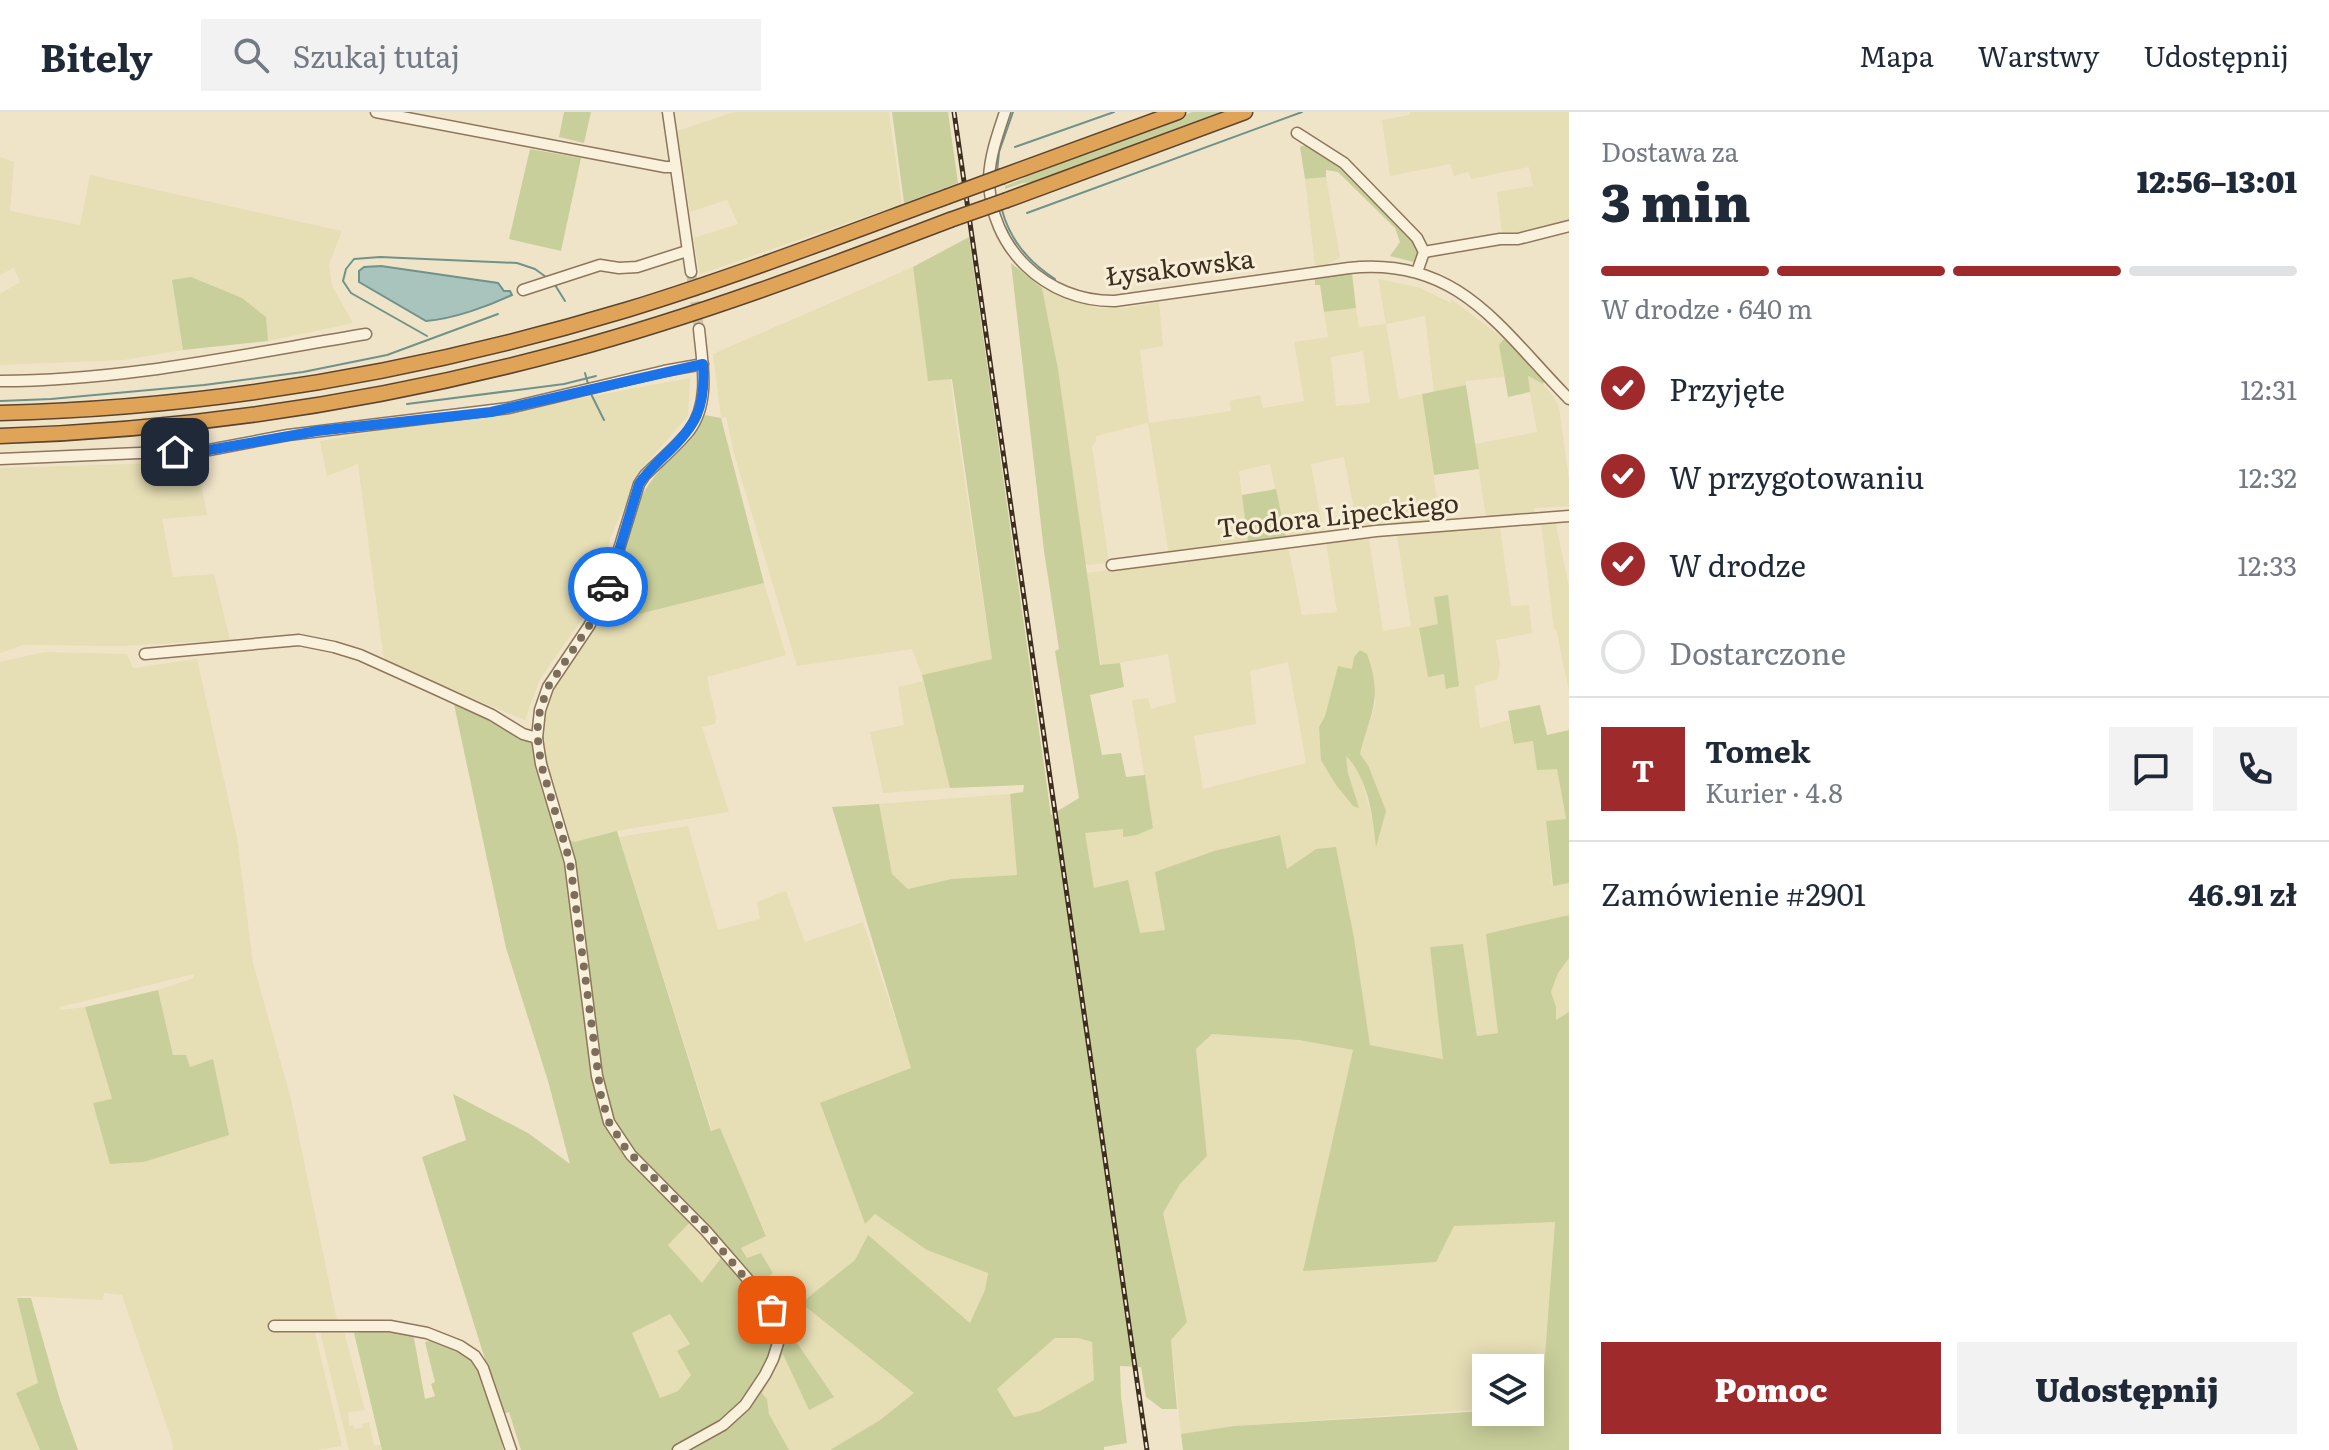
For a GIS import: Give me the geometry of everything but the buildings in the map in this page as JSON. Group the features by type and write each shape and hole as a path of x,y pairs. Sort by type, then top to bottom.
{"highway":[{"path":"0,413 210,397 328,380 445,358 668,297 1178,112"},
{"path":"0,436 119,430 254,415 452,380 579,347 675,318 843,260 1245,112"}],"street":[{"path":"376,112 675,167"},
{"path":"668,112 691,272"},
{"name":"Łysakowska","path":"1005,112 990,168 996,218 1007,244 1025,266 1066,293 1099,301 1131,301 1349,268 1389,266 1417,272 1451,285 1478,305 1569,399"},
{"path":"1297,133 1344,163 1417,238 1424,252 1417,272"},
{"path":"1424,252 1500,239 1518,239 1569,226"},
{"path":"523,290 600,265 637,267 687,251"},
{"path":"678,1450 723,1425 745,1405 773,1359 778,1343 778,1324 765,1299 696,1220 631,1155 609,1122 597,1076 570,862 543,772 537,738 540,710 548,687 603,601 639,484 696,420 703,396 699,329"},
{"path":"0,381 83,379 366,334"},
{"path":"0,459 209,450 302,433 491,412 703,364"},
{"name":"Teodora Lipeckiego","path":"1112,565 1376,531 1569,516"},
{"path":"145,654 299,640 360,655 492,715 531,738 537,738"},
{"path":"274,1326 390,1326 427,1333 460,1346 475,1356 483,1368 511,1450"}],"shaded area":[{"path":"734,112 889,112 902,204 700,274 693,238 738,224 727,200 690,212 677,131"},
{"path":"1410,112 1569,112 1569,224 1507,237 1502,233 1497,192 1533,186 1529,167 1471,179 1468,172 1454,176 1450,164 1390,176 1382,120 1410,115"},
{"path":"0,157 14,162 10,211 80,225 90,175 342,231 329,264 332,286 353,323 268,341 265,317 242,298 172,281 183,350 124,360 0,365 0,294 20,282 14,268 0,275"},
{"path":"1326,177 1340,258 1315,266 1305,179"},
{"path":"913,267 928,381 951,379 992,659 922,675 912,649 797,666 726,417 721,418 713,354"},
{"path":"1378,279 1418,287 1451,303 1451,299 1504,339 1500,345 1504,377 1466,381 1466,385 1434,392 1425,316 1386,324"},
{"path":"1042,288 1098,308 1126,308 1159,302 1163,346 1140,350 1149,423 1231,411 1230,401 1260,395 1263,408 1304,401 1294,342 1328,337 1324,312 1356,308 1359,327 1386,324 1399,399 1422,394 1440,521 1358,531 1344,457 1311,464 1324,536 1287,541 1270,464 1239,471 1248,543 1169,555 1148,423 1096,436 1092,447 1109,563 1085,565 1058,369","holes":["1363,351 1370,403 1336,406 1331,357"]},
{"path":"1527,376 1543,384 1559,407 1569,480 1569,506 1534,508 1534,512 1486,517 1475,444 1537,432"},
{"path":"690,378 688,416 643,467 611,536 592,605 540,679 525,720 384,661 358,464 327,476 320,441 470,415 474,418 503,415"},
{"path":"197,462 207,515 162,519 173,577 214,574 230,640 122,646 24,645 0,653 0,468"},
{"path":"1555,520 1569,587 1569,692 1554,629 1541,523"},
{"path":"1500,528 1511,606 1529,605 1532,633 1496,640 1500,664 1498,679 1475,686 1480,728 1509,720 1514,744 1533,741 1557,768 1566,820 1546,821 1552,886 1569,883 1569,915 1487,935 1498,1033 1477,1036 1463,944 1430,947 1444,1059 1370,1045 1354,938 1316,849 1287,869 1279,835 1214,851 1156,872 1166,930 1140,934 1094,888 1084,832 1123,829 1123,836 1153,828 1132,700 1148,698 1151,709 1176,702 1168,654 1101,666 1086,573 1288,546 1302,615 1337,612 1326,543 1369,539 1383,631 1411,626 1397,536","holes":["1438,624 1459,686 1447,689 1444,674 1428,676 1419,628","1288,662 1306,763 1203,789 1194,736 1256,724 1250,671","1338,666 1352,670 1376,701 1360,754 1368,765 1376,844 1360,772 1345,755 1358,808 1321,742 1319,727 1325,716"]},
{"path":"764,583 786,655 707,677 716,717 715,724 702,727 729,812 617,831 574,842 568,839 542,738 546,711 554,689 574,655 599,624"},
{"path":"45,652 127,654 133,668 197,659 237,838 253,963 291,1099 337,1320 274,1322 314,1329 342,1446 318,1450 173,1450 122,1295 104,1293 103,1300 17,1298 38,1383 16,1393 40,1450 0,1450 0,662","holes":["194,974 194,978 158,990 174,1058 190,1068 213,1060 156,1158 111,1164 93,1103 112,1100 85,1007 61,1010 60,1007"]},
{"path":"923,681 950,788 883,793 870,732 904,725 898,687"},
{"path":"1010,794 1017,875 951,879 908,889 892,874 879,804"},
{"path":"688,826 718,930 760,919 757,902 786,891 805,942 863,922 912,1069 820,1104 865,1224 875,1214 988,1272 985,1290 971,1324 855,1260 802,1302 914,1393 880,1420 830,1450 789,1450 769,1414 767,1399 762,1393 783,1353 784,1324 774,1305 757,1285 773,1273 761,1253 747,1258 741,1247 766,1235 720,1128 712,1131 619,837"},
{"path":"1569,958 1569,1012 1556,1021 1551,992 1558,973"},
{"path":"1212,1034 1299,1040 1353,1050 1304,1271 1454,1226 1555,1221 1544,1368 1544,1354 1472,1354 1472,1410 1234,1426 1181,1434 1163,1213 1180,1184 1207,1156 1196,1049"},
{"path":"689,1222 721,1258 702,1284 668,1245"},
{"path":"670,1314 690,1345 691,1375 678,1391 660,1399 632,1333"},
{"path":"319,1328 342,1328 365,1410 348,1412 349,1426 353,1425 355,1429 369,1422 374,1445 381,1445 382,1450 349,1450"},
{"path":"1055,1338 1078,1338 1092,1342 1094,1380 1040,1411 1014,1417 996,1389"}],"green space":[{"path":"564,112 591,112 584,143 559,137"},
{"path":"892,112 948,112 958,183 904,203"},
{"path":"1192,112 1230,112 1038,182 1005,189 1005,186 1034,171"},
{"path":"1307,144 1341,165 1419,245 1420,257 1414,262 1390,256 1400,242 1395,228 1338,172 1326,170 1326,177 1305,179 1300,147"},
{"path":"530,149 581,158 561,251 509,239"},
{"path":"969,237 1051,815 1079,798 1055,651 1059,649 1044,551 1011,263 1042,288 1058,369 1100,665 1120,663 1124,687 1090,695 1102,755 1121,753 1126,777 1145,775 1153,828 1123,837 1123,829 1085,833 1094,888 1128,880 1140,933 1165,930 1155,872 1214,851 1280,835 1287,869 1316,849 1336,847 1370,1045 1443,1059 1430,947 1463,944 1477,1036 1498,1033 1486,934 1569,915 1569,958 1558,973 1551,992 1556,1020 1569,1012 1569,1450 1183,1450 1181,1434 1234,1426 1472,1412 1472,1426 1544,1426 1544,1368 1555,1222 1454,1226 1436,1262 1303,1271 1353,1050 1299,1040 1212,1034 1196,1049 1207,1156 1180,1184 1163,1213 1187,1322 1171,1340 1177,1409 1162,1409 1146,1397 1141,1367 1120,1366 1127,1443 1104,1447 1104,1450 830,1450 880,1420 914,1393 801,1303 855,1260 868,1235 970,1323 985,1290 988,1273 927,1250 875,1214 865,1224 820,1103 911,1068 832,807 879,804 892,874 908,889 951,879 1017,875 1010,794 1023,792 1024,785 950,788 922,675 992,659 952,379 928,381 913,267","holes":["1055,1338 1078,1338 1092,1342 1094,1380 1040,1411 1014,1417 997,1389"]},
{"path":"1352,273 1356,308 1324,312 1320,285 1315,285 1315,278"},
{"path":"191,277 242,298 266,317 268,341 183,350 172,280"},
{"path":"1504,339 1545,380 1543,384 1528,376 1530,392 1508,397 1499,345"},
{"path":"1466,385 1479,469 1434,475 1422,394"},
{"path":"705,415 721,418 764,583 599,624 643,494"},
{"path":"1276,489 1287,541 1248,543 1242,495"},
{"path":"1448,595 1459,686 1446,689 1444,674 1428,677 1419,628 1438,624 1434,597"},
{"path":"1360,650 1367,654 1375,694 1360,754 1368,765 1386,811 1376,847 1368,798 1360,775 1346,756 1359,808 1353,806 1336,785 1321,760 1319,727 1325,716 1338,666 1352,669 1354,657"},
{"path":"452,695 542,739 568,839 574,842 617,831 711,1131 720,1128 766,1236 741,1248 747,1258 761,1253 773,1273 757,1285 774,1305 834,1397 809,1410 783,1354 762,1393 767,1399 769,1414 789,1450 521,1450 509,1412 502,1414 422,1157 466,1140 453,1094 528,1133 570,1164 548,1081 506,948","holes":["695,1217 709,1233 704,1239 721,1258 702,1283 668,1245","670,1314 690,1344 677,1351 691,1375 678,1391 660,1398 632,1333"]},
{"path":"1540,705 1547,735 1569,730 1569,883 1553,886 1546,821 1566,819 1557,769 1537,770 1533,741 1514,744 1508,711"},
{"path":"158,990 173,1055 186,1055 190,1067 213,1059 229,1135 144,1162 110,1164 93,1103 112,1099 85,1007"},
{"path":"17,1298 31,1298 60,1400 78,1450 40,1450 16,1393 38,1383"},
{"path":"385,1328 413,1333 425,1399 435,1396 431,1384 435,1382 425,1342 445,1342 470,1356 489,1393 503,1450 382,1450 354,1333"}],"water":[{"path":"381,266 498,283 512,295 448,318 426,321 359,282 359,271 364,267"}],"waterway":[{"path":"997,172 999,152 1013,112"},
{"path":"1015,147 1114,112"},
{"path":"1027,213 1302,112"},
{"path":"1002,210 1022,250 1055,279"},
{"path":"427,336 351,293 343,281 346,269 354,259 380,257 517,263 535,269 546,277"},
{"path":"555,285 565,301"},
{"path":"0,401 204,385 303,372 387,355 498,314"},
{"path":"585,373 588,384"},
{"path":"407,404 564,384 596,376"},
{"path":"591,394 604,420"}],"tunnel":[{"path":"691,272 699,329"}],"railway":[{"path":"954,112 1147,1450"}],"way so far":[{"path":"608,587 589,626 548,687 540,710 537,733 541,764 570,862 601,1096 609,1122 626,1149 706,1231 772,1310"}],"route":[{"path":"175,452 209,450 317,431 491,412 703,364 703,396 696,420 639,484 608,587"}]}
